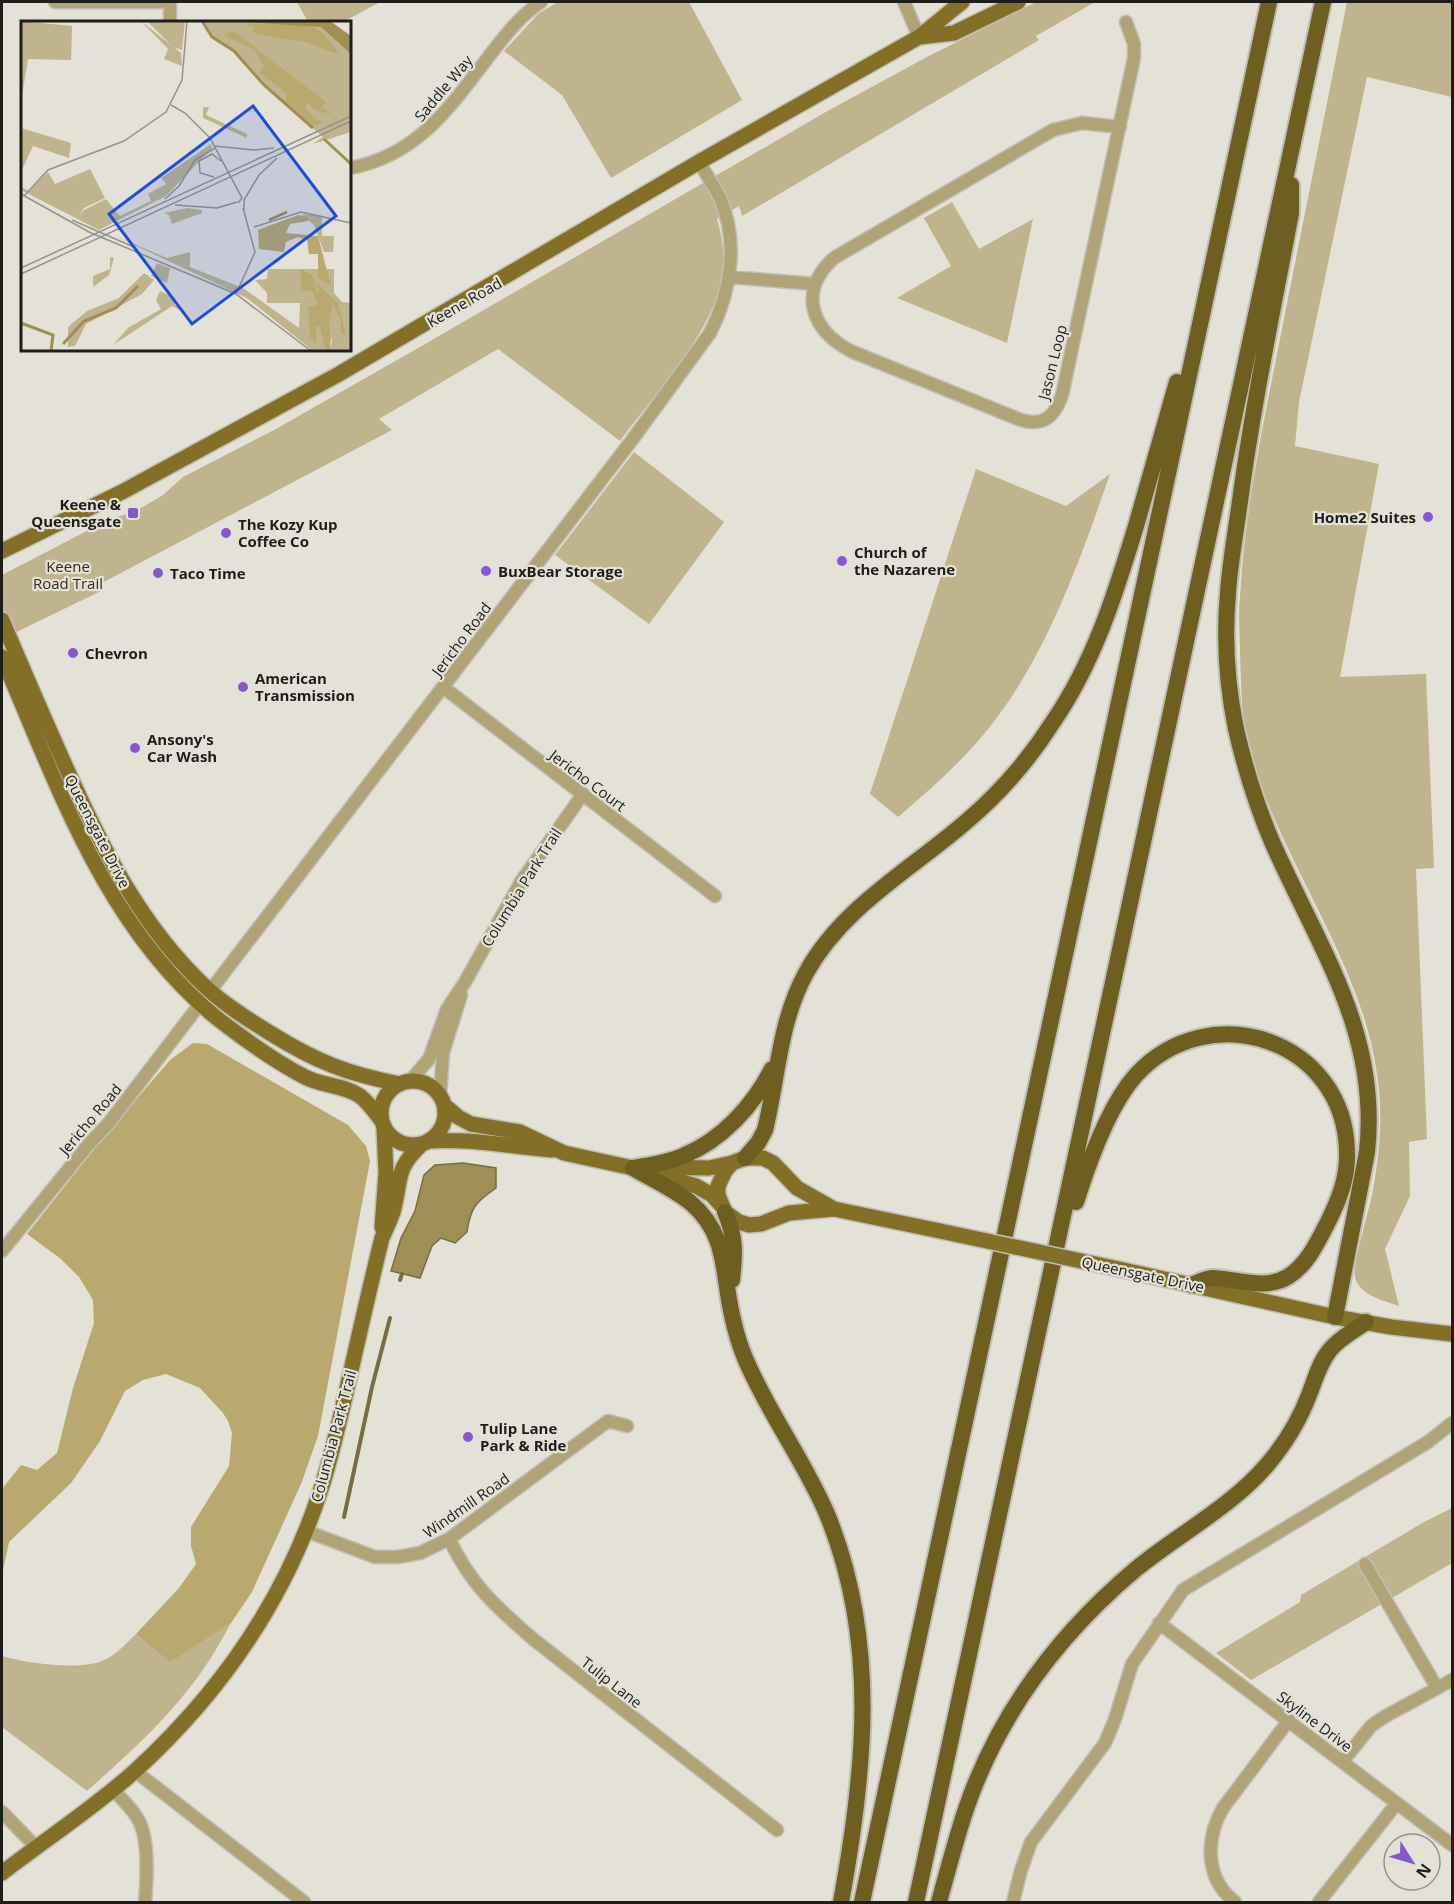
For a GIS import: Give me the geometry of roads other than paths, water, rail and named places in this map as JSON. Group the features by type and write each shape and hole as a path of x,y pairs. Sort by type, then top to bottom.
{"highway":[{"path":"862,1902 1269,2"},
{"path":"916,1902 1323,2"},
{"path":"1291,154 1292,213 1250,426 1228,593 1227,630 1236,727 1255,797 1274,846 1345,998 1358,1036 1366,1076 1369,1128 1367,1152 1335,1317"},
{"path":"738,1160 758,1143 765,1130 785,1025 795,994 817,954 866,902 968,821 995,794 1036,746 1072,692 1095,648 1119,582 1179,377 1205,299"},
{"path":"1041,1321 1086,1174 1111,1115 1135,1077 1165,1051 1183,1042 1221,1034 1262,1038 1298,1056 1313,1069 1332,1094 1339,1110 1346,1139 1347,1165 1342,1190 1316,1245 1305,1262 1291,1275 1270,1283 1211,1278 1192,1285"},
{"path":"633,1168 682,1157 699,1149 720,1134 754,1101 777,1059"},
{"path":"633,1168 683,1197 706,1218 716,1235 721,1248 731,1314 742,1351 755,1381 828,1516 844,1562 854,1602 864,1685 863,1735 858,1790 841,1902"},
{"path":"723,1209 731,1226 735,1250 731,1314"},
{"path":"939,1902 961,1824 977,1781 1010,1716 1039,1671 1073,1628 1104,1597 1142,1564 1228,1501 1259,1474 1295,1426 1329,1350 1366,1323"}],"main road":[{"name":"Keene Road","path":"2,551 51,529 122,492 339,374 699,162 919,37 962,2"},
{"name":"Keene Road","path":"919,37 954,33 1018,2"},
{"name":"Queensgate Drive","path":"2,620 78,795 118,876 161,938 210,991 248,1019 299,1050 328,1065 354,1074 405,1082"},
{"name":"Queensgate Drive","path":"2,657 75,824 104,881 144,942 200,1004 245,1039 314,1081 348,1090 360,1096 383,1124"},
{"path":"200,1004 210,1001 248,1019"},
{"path":"555,1150 517,1148 464,1140 405,1144 396,1141 383,1124 383,1102 387,1095 405,1082 427,1084 458,1117 468,1123 520,1132 555,1150 633,1168 696,1186 712,1195 723,1209 739,1222 749,1225 761,1224 789,1213 834,1209"},
{"path":"426,1142 437,1134 442,1125 445,1116 442,1101"},
{"name":"Columbia Park Trail","path":"382,1238 386,1173 383,1124"},
{"name":"Columbia Park Trail","path":"2,1873 113,1790 185,1722 233,1663 267,1611 306,1531 319,1497 382,1238 393,1212 401,1170 414,1151 426,1142"},
{"path":"633,1168 709,1168 738,1160 763,1158 773,1163 797,1188 834,1209"},
{"path":"723,1209 718,1195 718,1186 725,1171 738,1160"},
{"name":"Queensgate Drive","path":"834,1209 1335,1317 1452,1334"}],"street":[{"path":"55,2 161,2"},
{"path":"170,2 170,21"},
{"path":"904,2 919,37"},
{"name":"Saddle Way","path":"351,168 390,156 426,132 447,110 513,26 536,3"},
{"name":"Jason Loop","path":"814,284 814,309 831,340 840,346 1021,420 1037,423 1053,415 1062,395 1134,58 1134,44 1126,22"},
{"path":"729,277 814,284 834,258 1039,138 1064,126 1082,123 1120,127"},
{"name":"Jericho Road","path":"210,991 700,350 719,316 729,277 730,254 727,219 719,197 699,162"},
{"name":"Jericho Court","path":"443,687 715,896"},
{"name":"Columbia Park Trail","path":"405,1082 429,1059 447,1009 465,982 522,880 583,794"},
{"name":"Columbia Park Trail","path":"442,1101 443,1053 465,982"},
{"name":"Jericho Road","path":"2,1251 83,1151 108,1124 200,1004"},
{"name":"Windmill Road","path":"306,1531 375,1557 397,1557 420,1553 449,1539 608,1421 627,1426"},
{"path":"1013,1902 1031,1842 1105,1743 1132,1664 1176,1598 1192,1583 1428,1443 1452,1423"},
{"name":"Tulip Lane","path":"449,1539 465,1571 497,1607 533,1639 777,1830"},
{"path":"1365,1564 1437,1688"},
{"name":"Skyline Drive","path":"1159,1623 1397,1803 1449,1839"},
{"path":"1343,1761 1371,1726 1452,1680"},
{"path":"1236,1902 1222,1890 1213,1873 1210,1854 1211,1836 1223,1808 1289,1720"},
{"path":"135,1771 304,1902"},
{"path":"113,1790 139,1821 142,1831 146,1870 145,1902"},
{"path":"1319,1902 1397,1803"},
{"path":"2,1812 36,1847"}],"waterway":[{"path":"400,1280 402,1274"},
{"path":"344,1517 372,1387 390,1318"}],"place":[{"name":"Keene & Queensgate","path":"133,513"},
{"name":"Home2 Suites","path":"1428,517"},
{"name":"The Kozy Kup Coffee Co","path":"226,533"},
{"name":"Church of the Nazarene","path":"842,561"},
{"name":"BuxBear Storage","path":"486,571"},
{"name":"Taco Time","path":"158,573"},
{"name":"Chevron","path":"73,653"},
{"name":"American Transmission","path":"243,687"},
{"name":"Ansony's Car Wash","path":"135,748"},
{"name":"Tulip Lane Park & Ride","path":"468,1437"}],"park label":[{"name":"Keene Road Trail","path":"68,574"}]}
